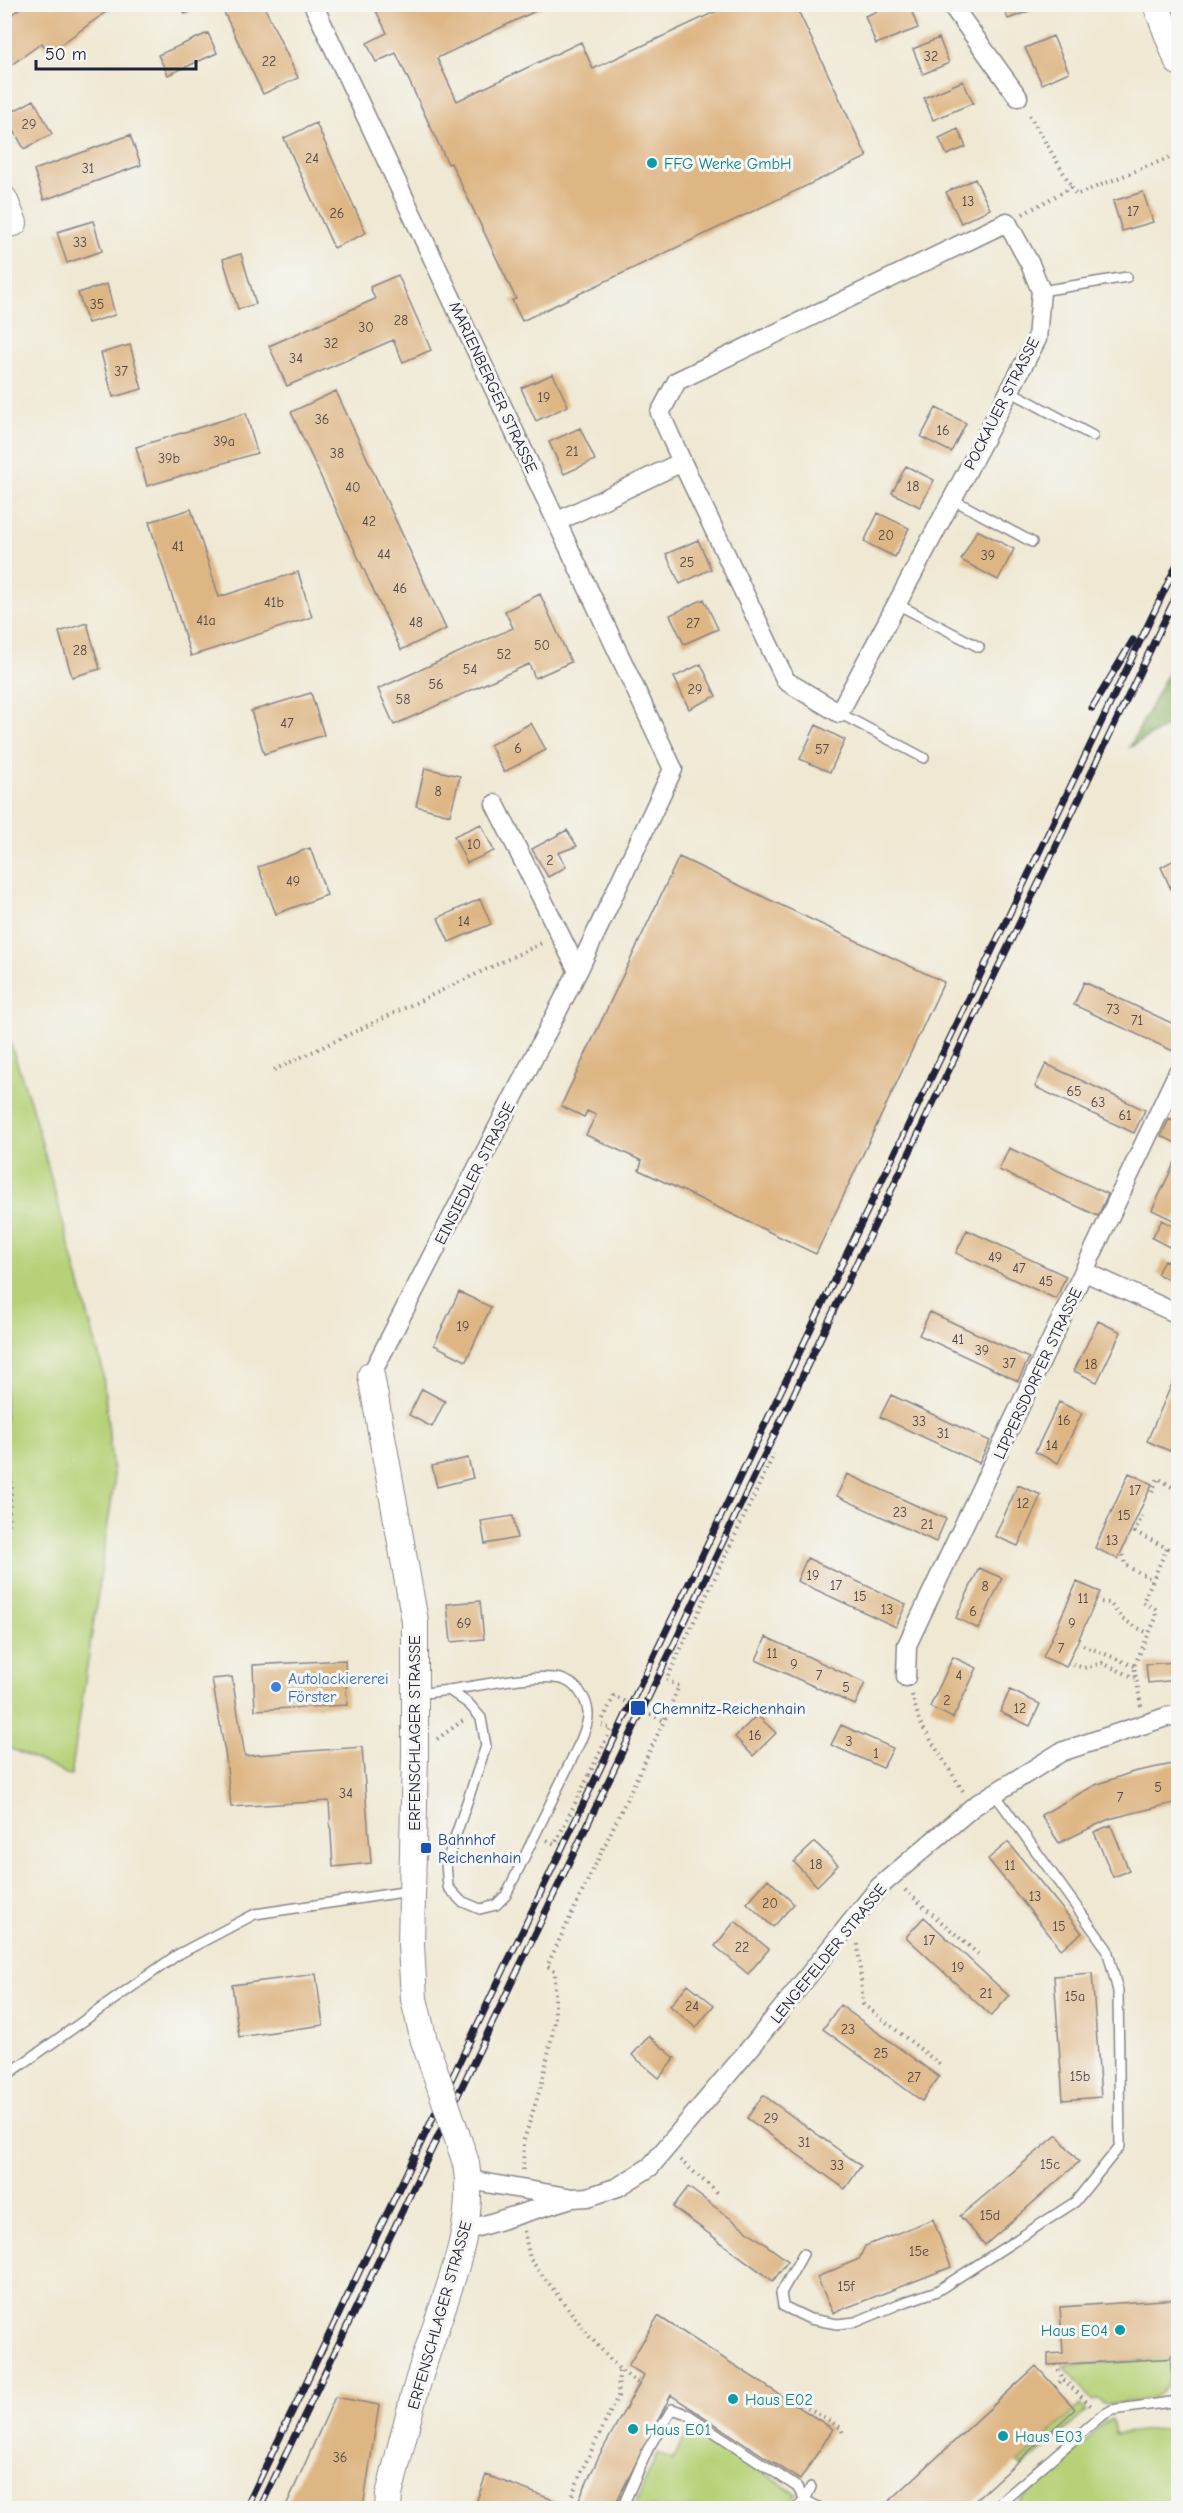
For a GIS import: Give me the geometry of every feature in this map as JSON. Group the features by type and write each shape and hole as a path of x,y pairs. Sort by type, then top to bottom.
{"main road":[{"path":"1156,4 1179,63"},
{"path":"4,199 15,223"},
{"name":"ERFENSCHLAGER STRASSE","path":"370,1375 415,1621 416,1754 411,1945 414,1999 424,2042 467,2171 469,2205 465,2231 424,2363 389,2495 388,2508"}],"street":[{"name":"MARIENBERGER STRASSE","path":"313,4 673,769"},
{"path":"951,4 1018,97"},
{"path":"839,713 786,681 660,413 676,381 1007,222"},
{"name":"POCKAUER STRASSE","path":"839,713 1037,339 1041,291 1030,264 1007,222"},
{"path":"558,522 682,462"},
{"name":"EINSIEDLER STRASSE","path":"370,1375 578,971 673,769"},
{"path":"495,804 578,971"},
{"name":"LIPPERSDORFER STRASSE","path":"906,1677 907,1645 1179,1072"},
{"path":"1085,1272 1179,1314"},
{"name":"LENGEFELDER STRASSE","path":"467,2171 522,2188 573,2198 588,2197 618,2187 650,2167 879,1887 974,1806 1061,1752 1144,1724 1179,1715"},
{"name":"LENGEFELDER STRASSE","path":"465,2231 521,2216 573,2198"}],"lane":[{"path":"1041,291 1127,278"},
{"path":"1010,391 1093,436"},
{"path":"952,499 1032,542"},
{"path":"897,604 979,647"},
{"path":"839,713 924,758"},
{"path":"415,1695 449,1690 542,1677 563,1679 578,1689 587,1703 589,1716 581,1740 506,1895 496,1905 480,1909 461,1900 448,1887 446,1864 486,1746 478,1714 449,1690"},
{"path":"803,2254 781,2294 783,2306 810,2319 837,2324 856,2322 937,2291 1075,2202 1120,2146 1118,1991 1107,1949 994,1794"},
{"path":"4,2077 177,1955 255,1914 412,1891"},
{"path":"1176,2358 1179,2391"},
{"path":"994,2508 1101,2416 1112,2410 1179,2401"},
{"path":"622,2508 648,2449 672,2409 687,2414 797,2487 805,2500 820,2508"},
{"path":"797,2508 805,2500 811,2487"}],"path":[{"path":"1018,97 1076,195 1179,154"},
{"path":"1007,222 1072,187"},
{"path":"274,1070 560,935"},
{"path":"1173,1449 1179,1437"},
{"path":"4,1446 12,1484 4,1559"},
{"path":"522,2188 524,2140 543,2079 555,2022 555,1971 547,1966 664,1721 679,1686 666,1680 774,1454"},
{"path":"1152,1492 1158,1478 1179,1491"},
{"path":"1143,1516 1135,1532 1167,1548 1143,1602 1155,1609 1156,1618 1134,1666 1144,1724"},
{"path":"1123,1555 1125,1565 1153,1580"},
{"path":"1101,1602 1110,1603 1122,1619 1149,1634"},
{"path":"1083,1645 1134,1666"},
{"path":"1073,1664 1084,1668 1102,1663 1136,1678"},
{"path":"906,1677 920,1723 956,1781"},
{"path":"600,1725 614,1696 664,1721"},
{"path":"416,1754 462,1722 478,1714"},
{"path":"555,1844 610,1729 600,1725 589,1716"},
{"path":"583,1772 589,1775"},
{"path":"891,1877 978,1954"},
{"path":"856,1917 862,2004 943,2067"},
{"path":"697,2176 718,2193"},
{"path":"521,2216 530,2259 590,2337 619,2369 639,2384"},
{"path":"1056,2364 1063,2379 1101,2416"},
{"path":"568,2506 582,2470 618,2396 619,2369"},
{"path":"1055,2387 1063,2379"},
{"path":"793,2403 796,2400 841,2428 843,2436"}],"green space":[{"path":"1178,653 1178,720 1130,747"},
{"path":"5,1028 31,1104 102,1367 114,1483 71,1776 5,1746"},
{"path":"1171,2358 1167,2385 1160,2393 1142,2401 1104,2404 1099,2399 1093,2401 1064,2366"},
{"path":"1080,2405 1086,2412 1021,2468 1017,2463"},
{"path":"1112,2419 1115,2434 1178,2427 1178,2508 1017,2508 1014,2506 1087,2441 1102,2424"},
{"path":"691,2425 796,2494 789,2508 634,2508 657,2453 672,2460"}],"building":[{"path":"26,4 51,4 52,7 56,4 117,4 49,53 42,43 4,70 4,20"},
{"path":"180,4 200,4 201,7 185,14"},
{"path":"220,4 263,4 298,78 263,94"},
{"name":"FFG Werke GmbH","path":"716,4 795,4 867,157 522,321 512,300 516,299 451,163 448,164 396,53 376,62 372,54 367,43 387,33 373,5 548,5 437,58 457,101 581,42 593,69 719,10"},
{"path":"896,4 909,4 918,28 876,44 865,16"},
{"path":"1002,4 1038,4 1039,7 1008,19"},
{"path":"208,33 217,53 168,75 158,55"},
{"path":"1053,36 1069,72 1042,84 1025,48"},
{"path":"939,38 949,63 923,74 913,49"},
{"path":"963,81 973,103 933,120 924,98"},
{"path":"34,100 52,134 24,149 6,115"},
{"path":"316,123 366,233 334,248 284,138"},
{"path":"958,129 966,147 947,155 939,138"},
{"path":"130,135 141,165 44,200 34,170"},
{"path":"975,179 990,209 961,223 946,192"},
{"path":"1143,192 1153,222 1122,231 1113,201"},
{"path":"93,221 102,251 67,263 57,232"},
{"path":"241,254 256,304 238,309 223,259"},
{"path":"398,275 431,350 403,362 393,340 287,386 269,346 375,299 370,287"},
{"path":"107,284 115,315 88,323 78,293"},
{"path":"130,345 142,389 113,397 101,353"},
{"path":"553,374 568,406 536,421 521,388"},
{"path":"336,391 446,629 401,650 291,412"},
{"path":"936,408 966,423 951,452 921,437"},
{"path":"246,413 257,453 147,486 136,447"},
{"path":"580,428 595,460 564,474 549,442"},
{"path":"906,466 934,480 920,507 892,493"},
{"path":"191,509 219,597 298,572 312,617 191,656 149,522"},
{"path":"878,513 909,528 895,557 864,542"},
{"path":"977,530 1014,549 998,580 961,560"},
{"path":"698,540 711,569 680,584 666,554"},
{"path":"540,594 571,662 535,678 529,664 394,725 378,689 513,628 505,611"},
{"path":"704,599 718,629 684,644 670,615"},
{"path":"87,623 100,669 72,677 59,632"},
{"path":"701,664 716,696 689,709 674,677"},
{"path":"311,693 324,735 264,754 251,711"},
{"path":"531,723 546,750 504,772 490,745"},
{"path":"816,725 845,740 830,772 800,759"},
{"path":"425,768 460,776 450,815 416,806"},
{"path":"481,824 494,851 467,863 454,836"},
{"path":"567,830 577,846 558,853 566,867 548,877 532,849"},
{"path":"310,848 327,895 276,914 258,867"},
{"path":"679,857 944,982 816,1254 639,1170 642,1161 586,1135 596,1115 587,1111 584,1117 561,1106"},
{"path":"1178,858 1178,905 1161,867"},
{"path":"480,899 491,924 449,942 438,918"},
{"path":"1084,982 1178,1026 1178,1038 1173,1051 1074,1005"},
{"path":"1046,1064 1145,1110 1134,1133 1035,1087"},
{"path":"1169,1119 1178,1124 1178,1144 1161,1136"},
{"path":"1009,1148 1108,1194 1098,1216 999,1170"},
{"path":"1176,1160 1178,1161 1178,1213 1175,1221 1152,1210"},
{"path":"1162,1220 1178,1229 1169,1247 1152,1238"},
{"path":"967,1230 1066,1276 1056,1299 956,1253"},
{"path":"1164,1260 1178,1267 1178,1284 1157,1274"},
{"path":"459,1292 491,1307 466,1361 434,1345"},
{"path":"930,1312 1029,1358 1018,1381 919,1335"},
{"path":"1098,1321 1121,1332 1097,1382 1074,1371"},
{"path":"1178,1370 1178,1432 1170,1451 1147,1441"},
{"path":"422,1389 445,1401 432,1427 409,1415"},
{"path":"891,1395 990,1441 979,1463 880,1417"},
{"path":"1059,1402 1082,1413 1058,1463 1035,1452"},
{"path":"468,1458 473,1478 437,1487 432,1466"},
{"path":"1129,1473 1152,1484 1118,1559 1095,1548"},
{"path":"847,1474 946,1519 936,1542 837,1496"},
{"path":"1018,1485 1041,1495 1018,1546 995,1536"},
{"path":"513,1516 517,1538 485,1544 481,1521"},
{"path":"807,1558 906,1604 896,1627 797,1581"},
{"path":"979,1568 1002,1578 979,1629 956,1618"},
{"path":"1077,1582 1100,1592 1066,1667 1043,1657"},
{"path":"480,1601 484,1639 451,1642 447,1604"},
{"path":"766,1637 865,1683 855,1705 756,1660"},
{"path":"953,1657 977,1668 953,1718 930,1707"},
{"path":"345,1660 347,1705 255,1710 253,1665"},
{"path":"1178,1662 1178,1680 1148,1683 1146,1664"},
{"path":"232,1677 245,1756 362,1747 371,1863 333,1867 329,1801 231,1807 226,1758 212,1679"},
{"path":"1010,1690 1040,1704 1030,1726 1000,1712"},
{"path":"757,1715 776,1733 753,1756 735,1737"},
{"path":"841,1725 893,1748 883,1768 831,1745"},
{"path":"1178,1763 1178,1802 1109,1819 1059,1843 1041,1815 1095,1785 1133,1772"},
{"path":"1111,1825 1129,1871 1113,1877 1094,1832"},
{"path":"815,1842 838,1865 817,1886 794,1862"},
{"path":"1008,1842 1082,1933 1061,1949 988,1859"},
{"path":"768,1879 794,1904 773,1927 747,1903"},
{"path":"924,1917 1009,1996 991,2016 906,1937"},
{"path":"735,1921 769,1949 748,1974 715,1946"},
{"path":"1092,1973 1101,2097 1063,2100 1054,1976"},
{"path":"316,1974 323,2025 239,2037 232,1985"},
{"path":"688,1984 714,2005 696,2028 670,2006"},
{"path":"840,2005 939,2077 922,2101 823,2029"},
{"path":"649,2036 675,2058 659,2078 632,2055"},
{"path":"763,2095 861,2166 845,2189 747,2118"},
{"path":"1057,2135 1079,2162 985,2245 960,2216"},
{"path":"688,2187 788,2261 773,2281 673,2207"},
{"path":"933,2219 951,2267 833,2313 817,2277 859,2259 865,2246"},
{"name":"Haus E04","path":"1178,2299 1178,2358 1048,2365 1048,2354 1063,2353 1060,2307"},
{"name":"Haus E02","path":"658,2316 833,2429 800,2480 671,2395 613,2508 575,2508 599,2456 644,2375 628,2366"},
{"name":"Haus E03","path":"1036,2366 1075,2409 967,2508 883,2507"},
{"path":"335,2397 379,2405 363,2508 285,2508"},
{"path":"486,2475 575,2508 474,2508"}],"railway":[{"path":"246,2508 1178,562"},
{"path":"260,2508 1178,592"},
{"path":"1092,708 1133,640"}],"place":[{"name":"FFG Werke GmbH","path":"652,163"},
{"name":"Autolackiererei Förster","path":"276,1687"},
{"name":"Chemnitz-Reichenhain","path":"638,1708"},
{"name":"Bahnhof Reichenhain","path":"426,1848"},
{"name":"Haus E04","path":"1120,2330"},
{"name":"Haus E02","path":"733,2399"},
{"name":"Haus E01","path":"633,2429"},
{"name":"Haus E03","path":"1003,2436"}]}
